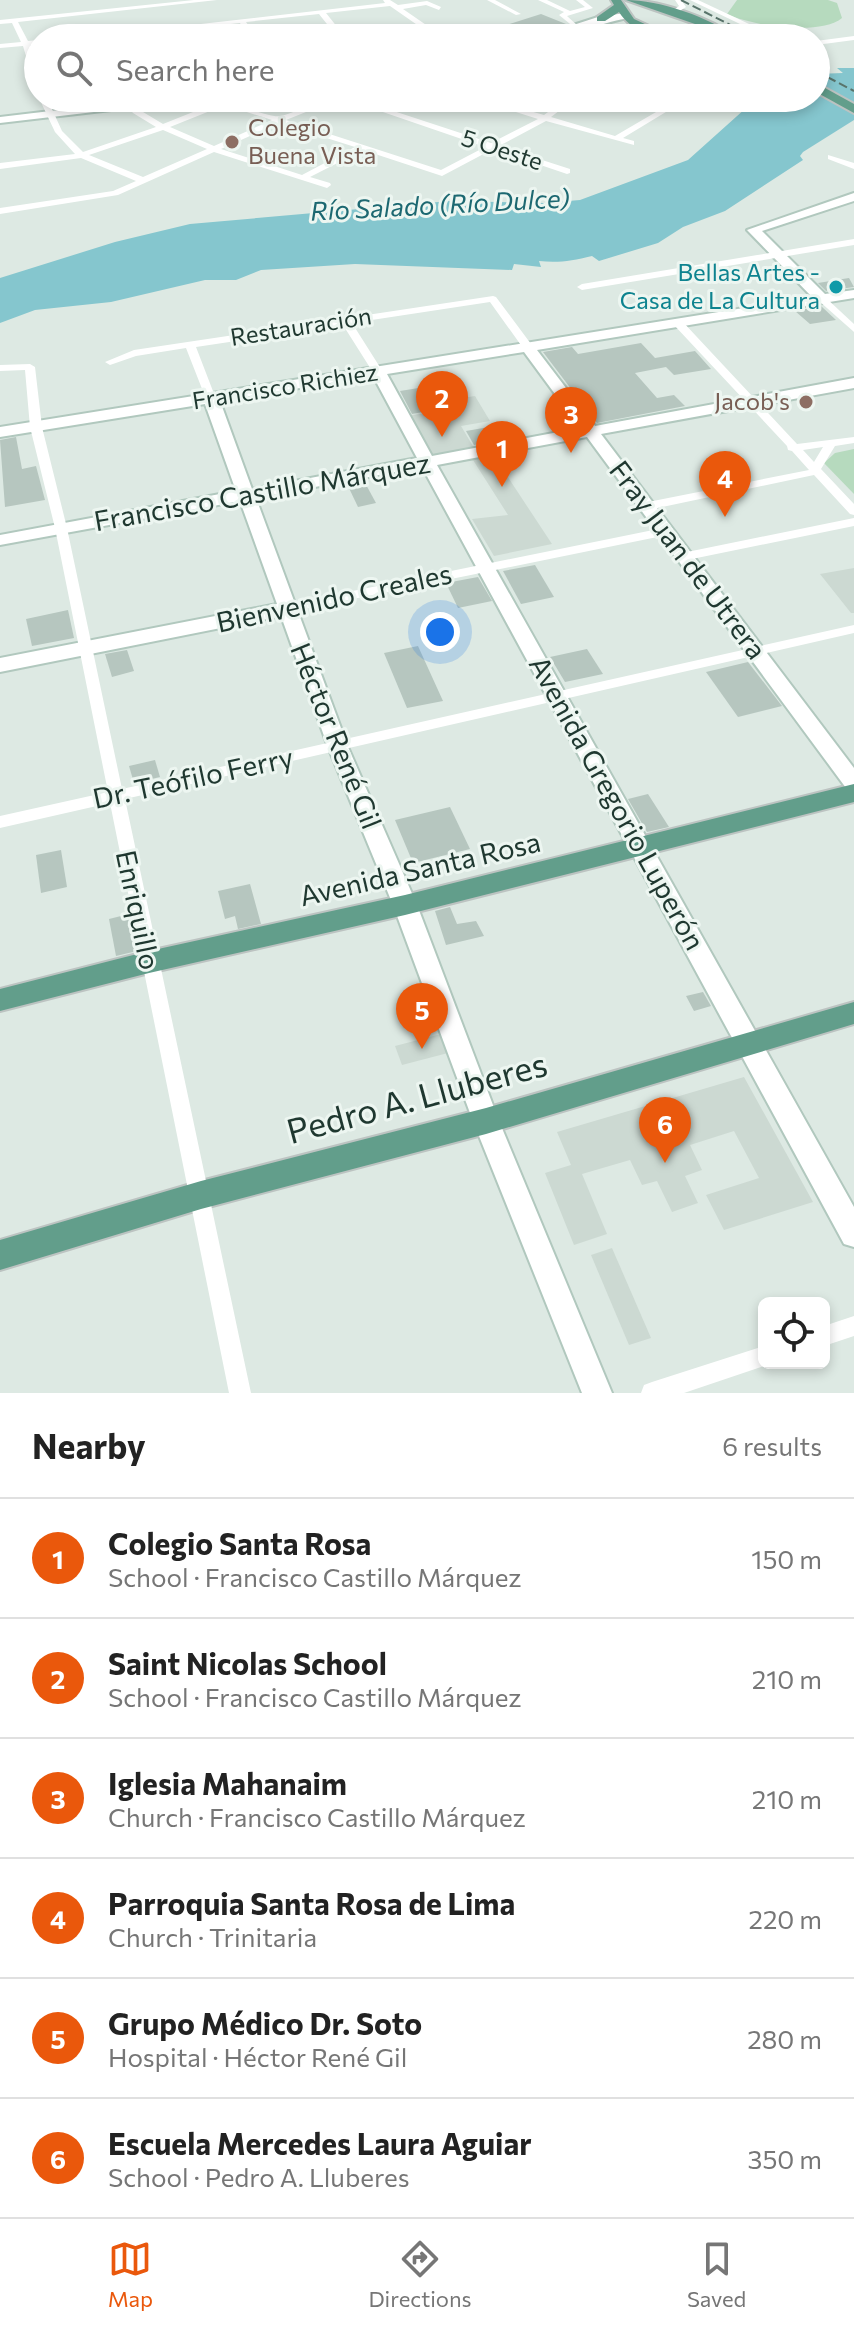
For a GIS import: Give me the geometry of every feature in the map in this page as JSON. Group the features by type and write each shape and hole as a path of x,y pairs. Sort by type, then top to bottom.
{"main road":[{"path":"631,0 697,24"},
{"path":"585,24 601,19 620,7 678,15"},
{"path":"620,7 637,24"},
{"path":"830,97 854,111"},
{"path":"0,120 60,112"},
{"path":"822,299 775,255 755,229 853,197"},
{"name":"Francisco Richiez","path":"0,432 854,294"},
{"name":"Fray Juan de Utrera","path":"527,346 854,783"},
{"name":"Avenida Gregorio Luperón","path":"378,372 854,1234"},
{"name":"Francisco Castillo Márquez","path":"0,540 854,383"},
{"name":"Héctor René Gil","path":"211,399 284,609 405,905 486,1121 597,1393"},
{"name":"Bienvenido Creales","path":"0,665 284,609"},
{"name":"Avenida Santa Rosa","path":"0,1000 149,962 405,905 854,793"},
{"name":"Pedro A. Lluberes","path":"0,1255 201,1195 486,1121 854,1013"}],"street":[{"path":"0,22 154,3 214,0"},
{"path":"490,0 518,14"},
{"path":"541,0 567,11 590,8 579,0"},
{"path":"678,0 683,7 678,15"},
{"path":"691,0 744,24"},
{"path":"154,3 168,24"},
{"path":"212,24 390,4 427,3 439,8"},
{"path":"390,4 420,24"},
{"path":"567,11 563,17 575,24"},
{"path":"321,12 331,24"},
{"path":"14,21 24,40"},
{"path":"830,41 854,38"},
{"path":"0,46 24,44"},
{"path":"138,112 159,129 327,185"},
{"path":"0,166 78,156 201,112"},
{"path":"252,112 438,172 445,172 553,112"},
{"path":"0,211 89,200 121,190 299,112"},
{"name":"5 Oeste","path":"389,112 567,171"},
{"path":"524,112 631,143"},
{"path":"616,139 661,112"},
{"path":"47,114 78,156 142,180"},
{"path":"302,178 362,147"},
{"path":"831,157 854,166"},
{"path":"0,205 121,190"},
{"path":"582,287 854,242"},
{"name":"Restauración","path":"110,362 134,353 493,299"},
{"name":"Fray Juan de Utrera","path":"493,299 527,346"},
{"path":"822,299 854,329"},
{"path":"345,320 378,372"},
{"path":"678,323 814,472 854,511"},
{"name":"Héctor René Gil","path":"190,344 211,399"},
{"name":"Enriquillo","path":"0,368 30,367 36,427 61,528 240,1393"},
{"path":"792,448 854,440"},
{"path":"648,506 814,472 830,445"},
{"path":"687,556 854,522"},
{"name":"Bienvenido Creales","path":"284,609 668,531"},
{"name":"Dr. Teófilo Ferry","path":"0,822 854,629"},
{"path":"830,1334 854,1326"},
{"path":"652,1393 758,1358"}],"shaded area":[{"path":"475,396 490,421 461,426 474,448 427,456 406,416 447,410 443,401"},
{"path":"494,456 552,544 494,556 472,519 508,515 473,460"},
{"path":"854,568 854,613 851,613 820,574"},
{"path":"441,1034 448,1053 402,1065 395,1046"},
{"path":"744,1077 813,1202 724,1230 706,1195 759,1178 734,1131 690,1145 702,1170 685,1176 698,1203 672,1212 657,1181 642,1185 630,1160 582,1174 607,1234 574,1245 545,1173 571,1165 557,1132"},
{"path":"612,1248 651,1338 629,1345 591,1255"}],"green space":[{"path":"737,0 828,0 837,3 842,18 829,24 764,24 727,14"},
{"path":"854,449 854,494 824,463 835,453"}],"water":[{"name":"Río Salado (Río Dulce)","path":"837,68 854,68 854,120 803,152 800,156 803,160 725,211 683,227 658,243 599,261 592,256 565,261 539,261 541,267 514,264 512,270 355,264 261,270 236,280 205,280 111,302 35,310 0,323 0,278 115,242 190,224 450,201 544,203 580,200 688,160 742,112 830,112 830,73 843,73"}],"building":[{"path":"541,14 566,24 510,24"},
{"name":"Bellas Artes - Casa de La Cultura","path":"849,278 854,287 826,291 818,283"},
{"path":"821,306 836,320 810,324 795,311"},
{"path":"641,343 655,358 695,351 711,369 674,375 666,367 635,373 657,398 674,395 685,406 597,423 543,352 572,347 578,354"},
{"path":"431,386 444,408 412,414 400,391"},
{"path":"489,427 497,441 474,445 466,431"},
{"path":"16,437 22,469 36,466 45,500 5,507 0,440"},
{"path":"364,481 376,503 358,507 347,484"},
{"path":"535,565 554,597 521,604 503,571"},
{"path":"478,577 492,601 458,608 446,583"},
{"path":"68,610 74,638 32,646 26,619"},
{"path":"418,646 443,701 407,708 384,653"},
{"path":"587,649 603,674 565,682 550,657"},
{"path":"127,650 134,671 112,677 105,654"},
{"path":"748,662 782,706 738,717 706,672"},
{"path":"155,760 160,777 134,783 129,766"},
{"path":"648,794 669,827 647,832 628,799"},
{"path":"450,807 470,849 413,863 395,820"},
{"path":"61,850 67,887 41,893 36,855"},
{"path":"250,884 261,924 238,929 235,916 225,919 218,891"},
{"path":"450,907 457,924 476,921 484,936 446,945 435,911"},
{"path":"129,914 137,951 116,956 109,919"},
{"path":"703,992 711,1006 694,1011 686,996"}],"railway":[{"path":"681,0 728,24"},
{"path":"830,78 854,91"}],"place":[{"name":"Colegio Buena Vista","path":"232,142"},
{"name":"Bellas Artes - Casa de La Cultura","path":"836,287"},
{"name":"Jacob's","path":"806,402"},
{"name":"Saint Nicolas School","path":"442,437"},
{"name":"Iglesia Mahanaim","path":"571,453"},
{"name":"Colegio Santa Rosa","path":"502,487"},
{"name":"Parroquia Santa Rosa de Lima","path":"725,517"},
{"name":"Grupo Médico Dr. Soto","path":"422,1049"},
{"name":"Escuela Mercedes Laura Aguiar","path":"665,1163"}]}
